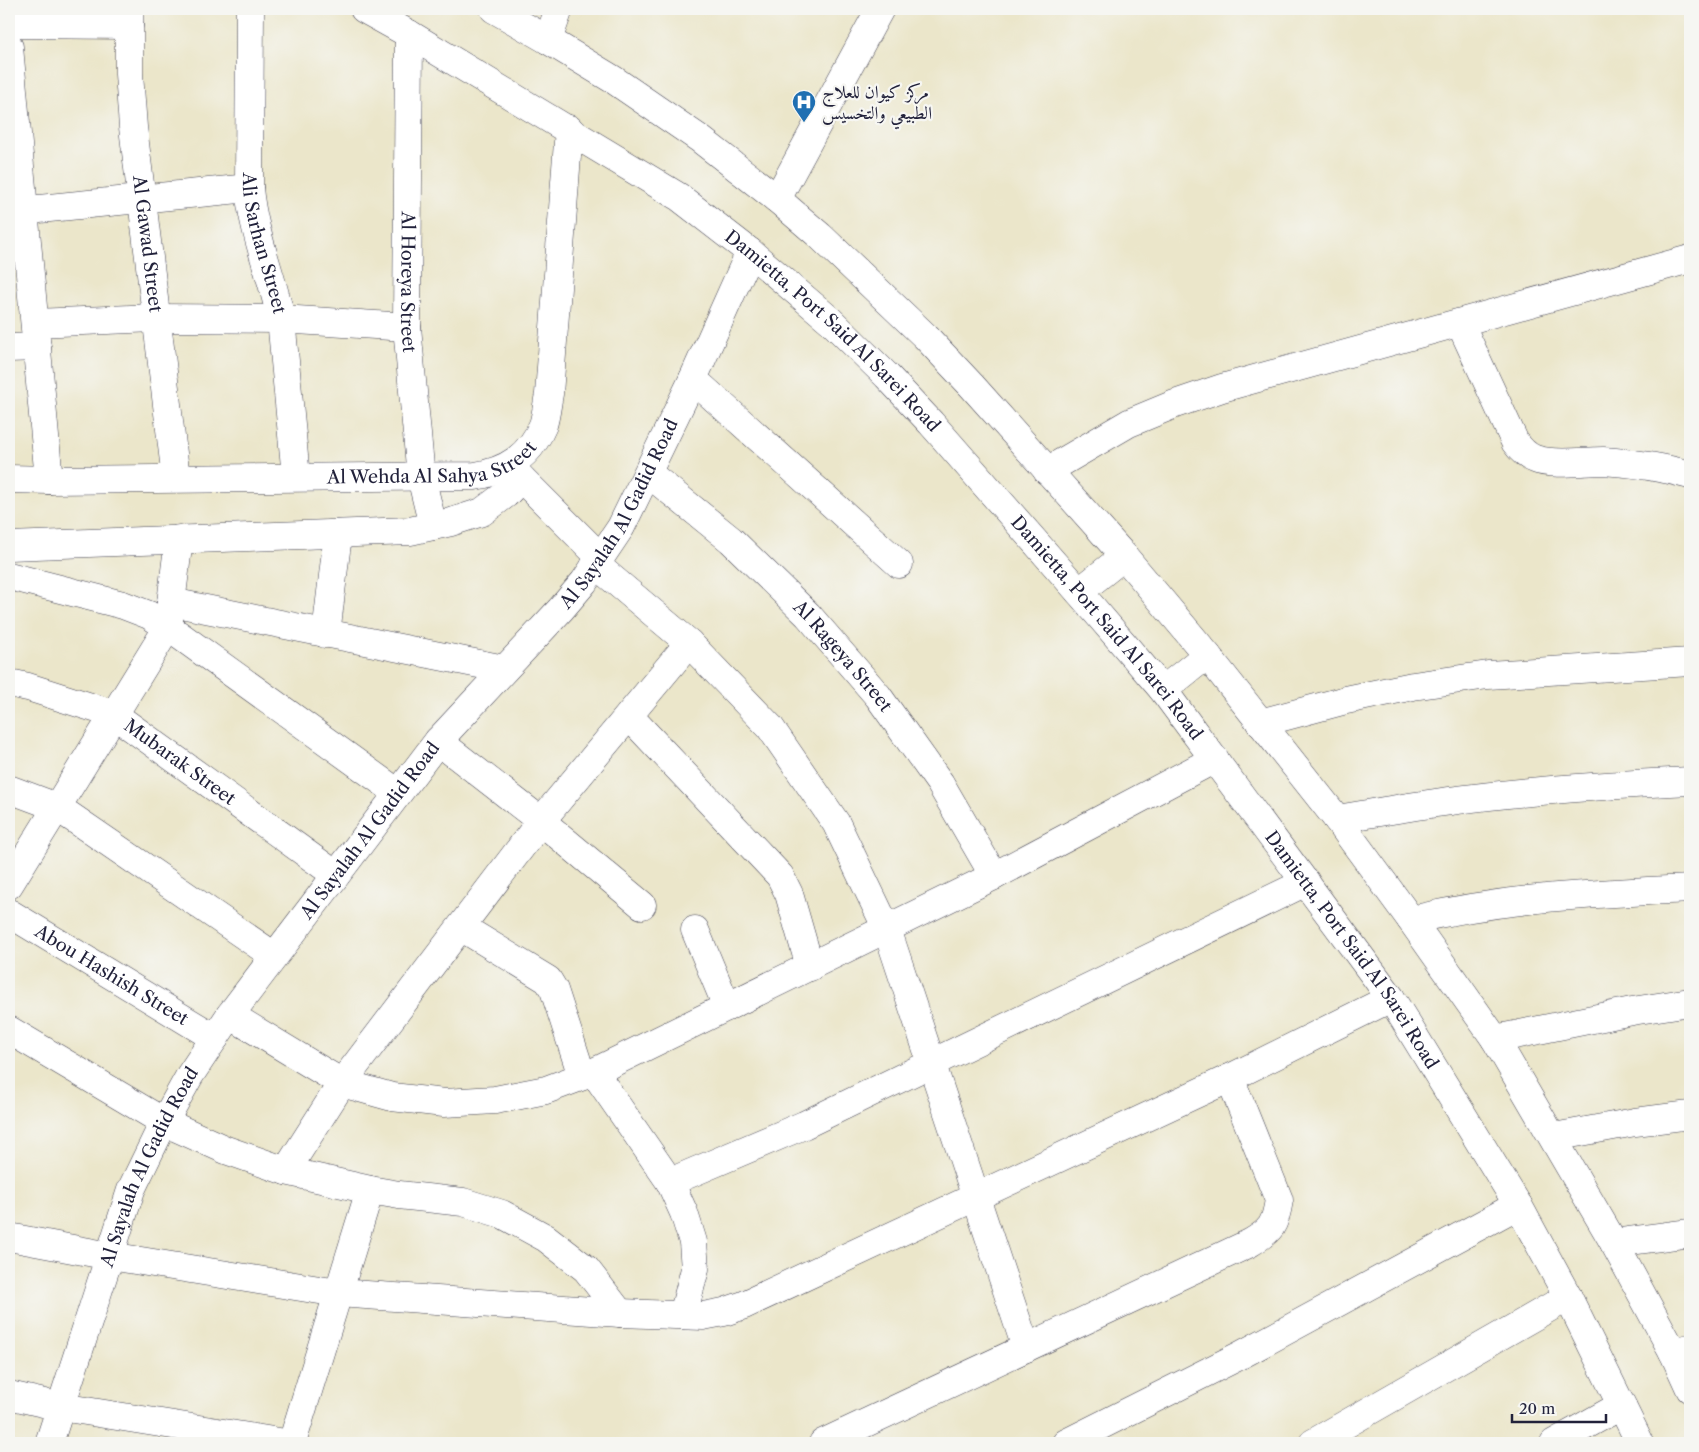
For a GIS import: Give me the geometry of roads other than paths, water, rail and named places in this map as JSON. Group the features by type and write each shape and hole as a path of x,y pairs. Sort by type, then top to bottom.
{"main road":[{"name":"Ali Sarhan Street","path":"250,9 250,206 276,294 281,319 296,477"},
{"name":"Damietta, Port Said Al Sarei Road","path":"364,9 409,34 679,197 750,252 831,321 931,423 1163,690 1391,998 1518,1205 1568,1297 1640,1443"},
{"path":"494,9 614,80 700,139 777,199 820,236 926,336 1124,556 1207,655 1336,819 1411,920 1495,1039 1554,1137 1614,1243 1682,1350 1690,1389"},
{"path":"548,40 559,9"},
{"path":"777,199 880,9"},
{"path":"9,24 129,17"},
{"name":"Al Gawad Street","path":"129,17 133,127 176,478"},
{"name":"Al Horeya Street","path":"409,34 407,327 421,477 433,526"},
{"path":"9,47 16,211 36,335 49,480"},
{"name":"Al Wehda Al Sahya Street","path":"9,479 421,477 475,476 515,472 543,424 549,394 569,130"},
{"path":"16,211 249,188"},
{"name":"Al Sayalah Al Gadid Road","path":"49,1443 131,1190 164,1122 190,1075 230,1014 438,741 584,582 621,527 693,379 750,252"},
{"path":"1047,471 1129,424 1175,404 1222,388 1687,264"},
{"path":"9,348 36,335 155,318 281,319 407,327"},
{"path":"1460,323 1515,442 1528,456 1547,462 1603,461 1640,464 1690,474"},
{"path":"693,379 899,564"},
{"path":"9,546 410,531 482,512 506,494 515,472 598,561 689,643 770,727 836,823 887,928 1026,1348"},
{"name":"Al Rageya Street","path":"648,473 731,540 808,615 878,696 940,783 994,876"},
{"path":"326,634 338,534"},
{"path":"9,885 113,714 169,614 179,539"},
{"path":"1079,592 1124,556"},
{"path":"9,576 124,606 149,615 169,614 326,634 504,669"},
{"path":"169,614 398,794"},
{"path":"286,1172 342,1083 541,822 689,643"},
{"path":"1163,690 1207,655"},
{"path":"1260,723 1346,700 1413,686 1488,675 1690,662"},
{"name":"Mubarak Street","path":"9,683 28,687 113,714 336,875"},
{"path":"629,716 780,876 789,894 810,966"},
{"path":"438,741 642,905"},
{"path":"230,1014 342,1083 392,1097 444,1102 495,1100 546,1090 588,1074 994,876 1215,759"},
{"path":"1336,819 1449,801 1525,792 1690,781"},
{"path":"9,789 57,807 274,956"},
{"path":"670,1182 804,1125 1306,882"},
{"path":"1411,920 1455,909 1527,899 1600,893 1690,890"},
{"name":"Abou Hashish Street","path":"9,913 214,1038"},
{"path":"461,927 548,980 554,990 588,1074 670,1182 684,1213 693,1242 695,1269 683,1316"},
{"path":"694,930 727,1007"},
{"path":"9,1237 110,1256 338,1293 620,1313 703,1316 724,1312 744,1305 1230,1078 1391,998"},
{"path":"1495,1039 1632,1011 1690,1002"},
{"path":"9,1031 164,1122 226,1150 286,1172 399,1195 462,1202 502,1214 546,1238 586,1269 620,1313"},
{"path":"823,1443 1250,1243 1266,1233 1276,1218 1279,1200 1230,1078"},
{"path":"1554,1137 1635,1122 1690,1115"},
{"path":"292,1443 370,1190"},
{"path":"1066,1443 1238,1356 1518,1205"},
{"path":"1614,1243 1690,1233"},
{"path":"1313,1443 1568,1297"},
{"path":"9,1396 61,1407 285,1443"},
{"path":"1554,1443 1622,1405"}],"place":[{"name":"مركز كيوان للعلاج الطبيعي والتخسيس","path":"804,123"}]}
